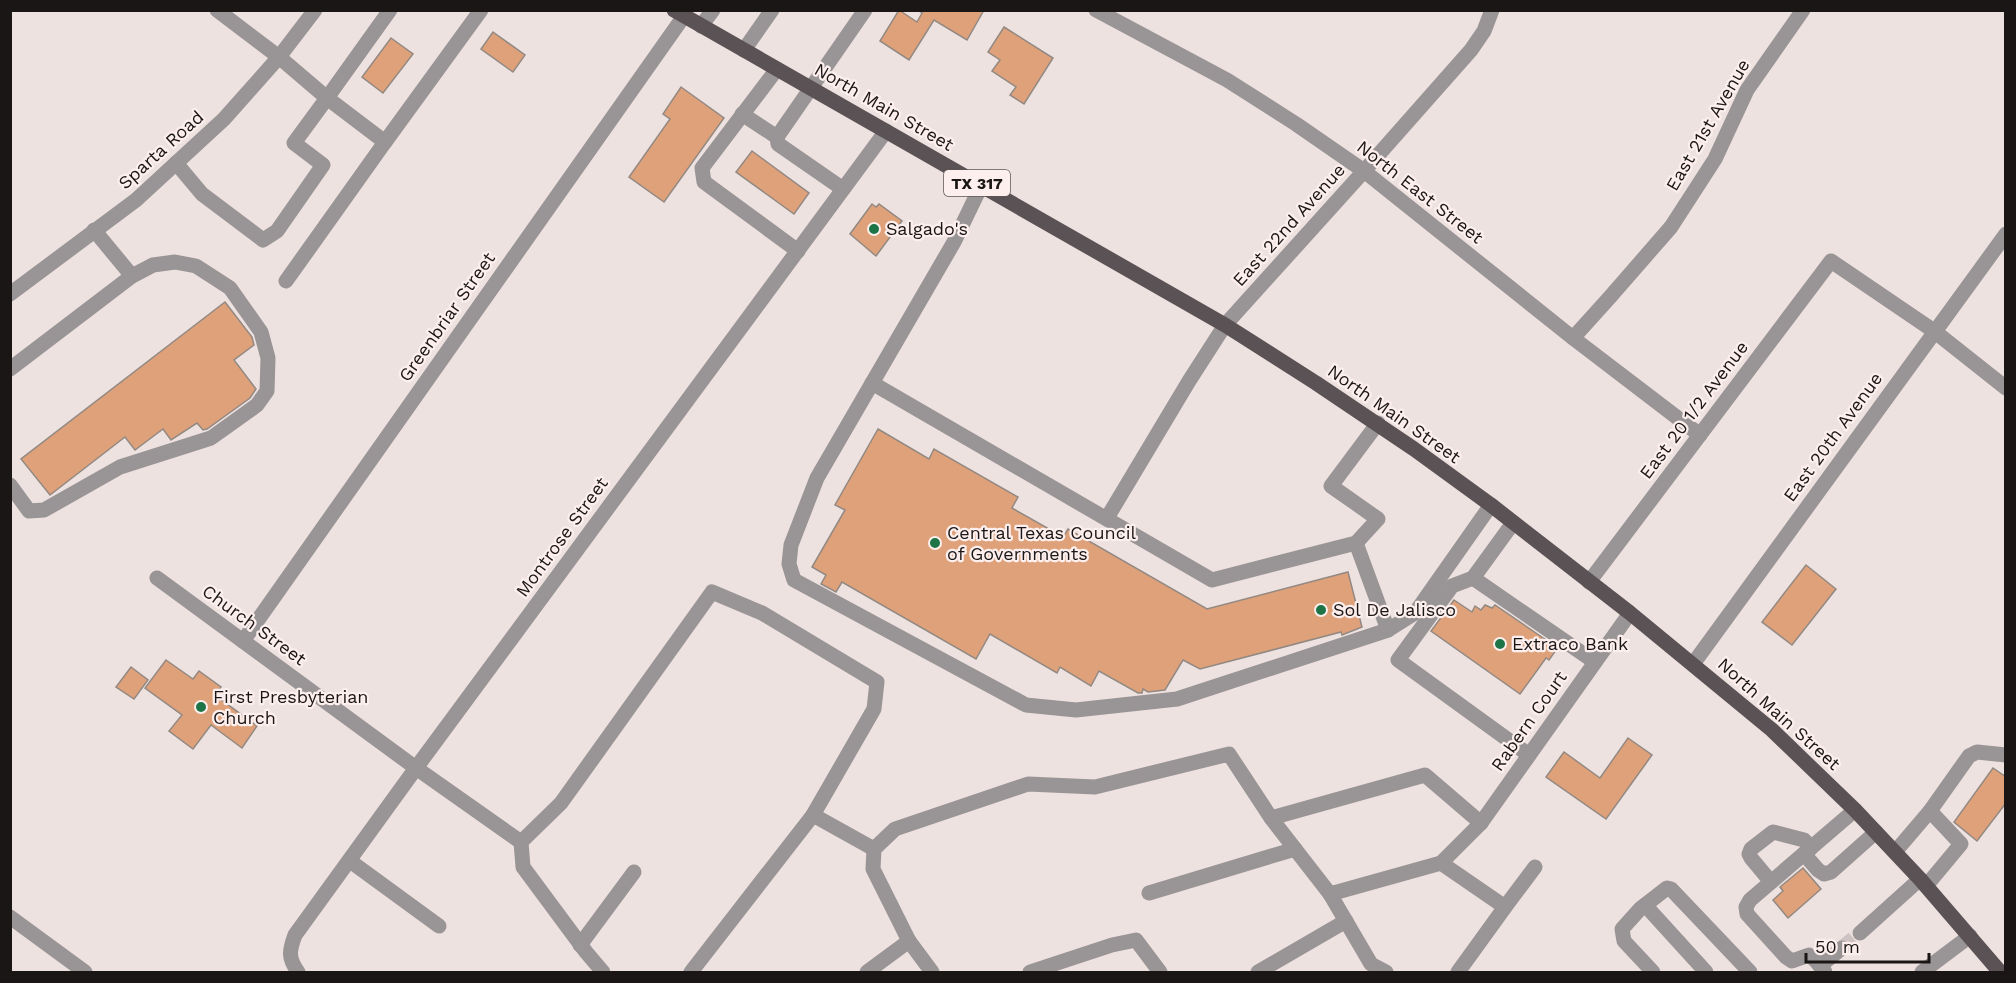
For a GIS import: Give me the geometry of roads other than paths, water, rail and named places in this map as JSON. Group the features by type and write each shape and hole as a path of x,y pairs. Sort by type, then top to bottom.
{"main road":[{"name":"North Main Street","path":"679,13 1225,325 1378,423 1491,505 1630,613 1772,730 1895,852 2000,972"}],"street":[{"path":"217,10 385,142"},
{"name":"Sparta Road","path":"10,294 136,200 224,119 279,57 315,10"},
{"path":"176,163 202,194 263,240 277,231 323,165 294,143 390,10"},
{"path":"286,281 481,10"},
{"path":"701,26 713,10"},
{"path":"744,50 772,10"},
{"path":"843,189 778,144 777,137 865,10"},
{"name":"East 22nd Avenue","path":"1107,518 1225,325 1471,50 1484,31 1492,10"},
{"name":"East 21st Avenue","path":"1573,338 1671,227 1715,159 1747,90 1803,10"},
{"name":"North East Street","path":"1101,12 1227,81 1296,124 1364,171 1573,338 1700,435"},
{"name":"Greenbriar Street","path":"243,641 679,13"},
{"path":"777,69 702,168 704,182 798,251"},
{"path":"742,114 777,137"},
{"name":"Montrose Street","path":"298,972 292,963 289,949 295,934 886,131"},
{"path":"981,186 954,242 817,478 791,545 789,564 794,580 1026,705 1076,710 1177,699 1388,630 1415,613 1491,505"},
{"path":"94,230 132,276"},
{"name":"East 20th Avenue","path":"1692,664 2006,234"},
{"name":"East 20 1/2 Avenue","path":"1589,582 1832,261 1934,331"},
{"path":"10,369 132,276 153,265 176,262 196,266 230,288 261,332 268,358 267,392 257,405 211,438 120,467 45,510 29,511 10,485"},
{"path":"1934,331 2006,388"},
{"path":"872,383 1212,580 1356,543 1378,519 1331,486 1378,423"},
{"path":"1513,523 1473,578 1452,586 1398,660 1529,755"},
{"path":"1356,543 1388,630"},
{"name":"Church Street","path":"157,578 521,842"},
{"path":"1473,578 1595,662"},
{"path":"603,972 580,945 523,867 521,842 561,803 712,592 762,613 878,682 874,709 813,815 691,972"},
{"name":"Rabern Court","path":"1440,863 1482,823 1630,613"},
{"path":"1895,852 1930,812 1969,756 1977,752 2006,754"},
{"path":"932,972 909,941 873,869 874,849 895,829 1028,784 1095,787 1229,754 1270,818 1330,894 1371,964 1386,972"},
{"path":"1270,818 1425,775 1482,823"},
{"path":"1842,948 1823,969 1809,956 1792,961 1748,914 1746,907 1750,900 1855,810"},
{"path":"1860,933 1923,882 1961,844 1930,812"},
{"path":"813,815 874,849"},
{"path":"1771,882 1749,854 1751,849 1773,832 1804,840 1807,851 1818,870 1824,874 1831,872 1876,832"},
{"path":"1149,893 1295,849"},
{"path":"350,861 440,926"},
{"path":"1330,894 1440,863 1505,907"},
{"path":"1458,972 1535,867"},
{"path":"580,945 634,872"},
{"path":"1653,972 1624,941 1622,929 1645,905 1667,888 1671,889 1749,972"},
{"path":"1645,905 1706,972"},
{"path":"10,917 85,972"},
{"path":"1258,972 1346,921"},
{"path":"1922,972 1970,936"},
{"path":"1030,972 1112,945 1136,940 1160,972"},
{"path":"867,972 909,941"}],"tunnel":[{"path":"1842,948 1860,933"}],"place":[{"name":"Salgado's","path":"874,229"},
{"name":"Central Texas Council of Governments","path":"935,543"},
{"name":"Sol De Jalisco","path":"1321,610"},
{"name":"Extraco Bank","path":"1500,644"},
{"name":"First Presbyterian Church","path":"201,707"}]}
